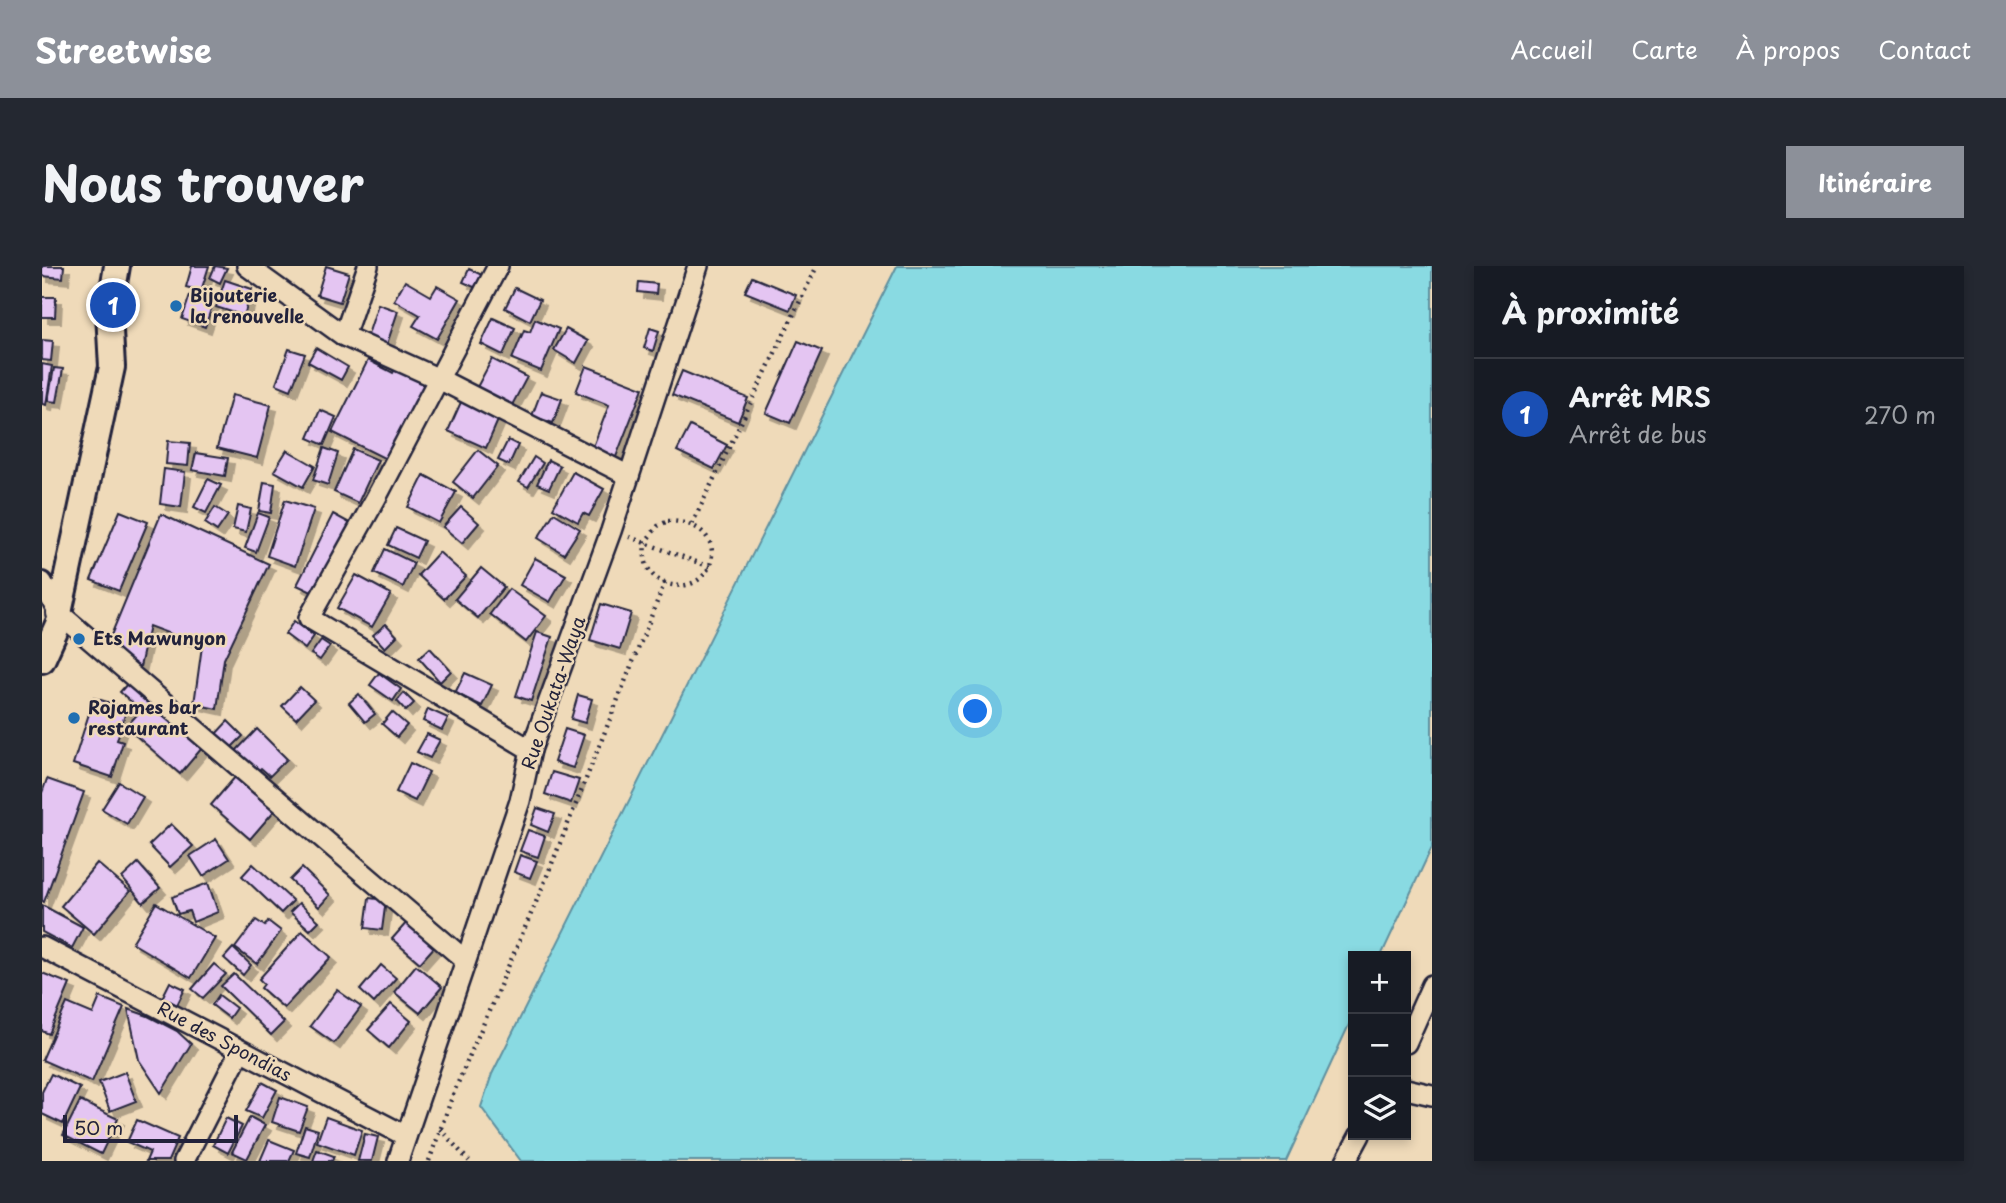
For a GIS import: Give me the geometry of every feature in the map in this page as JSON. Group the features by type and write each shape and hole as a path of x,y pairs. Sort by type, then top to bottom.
{"street":[{"path":"59,613 112,367 109,313 117,266"},
{"path":"247,266 344,336 439,379 629,476"},
{"path":"344,336 368,266"},
{"path":"498,266 309,618 531,750"},
{"name":"Rue Oukata-Waya","path":"398,1161 520,801 531,750 611,531 698,266"},
{"path":"42,582 61,618 42,660"},
{"path":"59,613 465,960"},
{"name":"Rue des Spondias","path":"42,947 407,1136"},
{"path":"1411,1032 1432,985"},
{"path":"184,1161 240,1051"},
{"path":"1411,1090 1432,1095"},
{"path":"1346,1161 1357,1140"}],"path":[{"path":"692,524 817,266"},
{"path":"668,521 692,524 705,533 709,541 712,560 710,567 695,583 682,586 665,582 651,573 646,564 645,542 658,526 668,521"},
{"path":"611,531 710,567"},
{"path":"429,1161 454,1092 596,757 665,582"},
{"path":"440,1129 469,1161"}],"water":[{"path":"897,266 1432,266 1432,847 1383,951 1348,951 1348,1027 1286,1161 521,1161 481,1107 492,1074"}],"building":[{"path":"42,266 64,266 63,278 42,276"},
{"path":"192,266 209,266 201,291 186,287"},
{"path":"215,266 227,268 220,283 210,278"},
{"path":"326,266 349,273 340,302 317,295"},
{"path":"469,269 482,275 476,288 463,282"},
{"path":"752,277 796,295 790,310 745,292"},
{"path":"225,280 252,289 244,316 216,307"},
{"path":"405,281 431,296 437,286 460,299 437,339 413,326 420,315 394,300"},
{"path":"639,282 657,284 656,294 638,292"},
{"path":"515,288 540,300 530,321 505,308"},
{"path":"190,295 213,303 205,327 182,319"},
{"path":"42,297 56,297 55,317 42,317"},
{"path":"378,304 398,311 386,347 366,341"},
{"path":"493,318 515,328 503,355 481,344"},
{"path":"535,319 559,329 541,371 512,359 524,330 530,332"},
{"path":"650,328 659,331 653,351 644,348"},
{"path":"566,329 588,341 576,363 554,350"},
{"path":"42,340 53,341 51,361 42,360"},
{"path":"798,341 822,351 790,423 766,413"},
{"path":"316,348 348,367 341,380 308,362"},
{"path":"289,349 305,354 291,390 276,384"},
{"path":"492,359 527,377 511,407 476,389"},
{"path":"368,360 393,373 398,363 429,378 388,460 332,432"},
{"path":"42,364 52,366 46,405 42,404"},
{"path":"586,366 643,388 614,462 591,452 609,405 576,392"},
{"path":"54,368 63,369 57,402 48,401"},
{"path":"682,371 748,398 738,422 672,395"},
{"path":"541,392 562,399 553,423 532,416"},
{"path":"232,395 271,405 257,458 217,448"},
{"path":"461,402 499,418 486,448 448,431"},
{"path":"320,410 336,417 324,445 308,438"},
{"path":"690,426 727,445 714,469 677,451"},
{"path":"508,440 518,445 509,465 498,460"},
{"path":"168,441 190,443 188,466 166,464"},
{"path":"324,448 338,453 328,485 313,480"},
{"path":"353,449 378,460 358,503 334,492"},
{"path":"287,450 315,466 303,487 274,471"},
{"path":"478,450 498,466 473,498 453,482"},
{"path":"196,453 228,458 225,476 192,470"},
{"path":"534,457 543,463 528,487 519,482"},
{"path":"548,460 560,466 549,489 537,484"},
{"path":"164,469 185,472 181,507 160,504"},
{"path":"573,472 604,489 589,516 583,513 578,522 553,508"},
{"path":"424,475 456,492 439,523 408,507"},
{"path":"208,479 221,485 206,513 194,507"},
{"path":"264,482 275,484 271,513 259,511"},
{"path":"285,500 314,509 295,566 267,556"},
{"path":"238,506 251,509 246,532 233,529"},
{"path":"215,507 228,515 217,531 205,523"},
{"path":"461,507 479,523 462,543 443,527"},
{"path":"120,511 148,522 119,591 91,580"},
{"path":"258,513 269,517 256,552 245,548"},
{"path":"554,513 580,529 564,554 538,538"},
{"path":"161,514 269,564 224,659 217,709 194,704 202,646 149,626 140,667 107,645"},
{"path":"333,514 355,526 320,596 297,585"},
{"path":"396,528 424,541 416,558 388,545"},
{"path":"385,549 414,563 403,587 374,573"},
{"path":"439,552 466,576 444,599 418,575"},
{"path":"535,558 566,575 550,602 520,585"},
{"path":"481,568 504,587 478,618 455,599"},
{"path":"356,575 391,594 372,627 337,608"},
{"path":"509,589 546,616 526,642 490,614"},
{"path":"601,604 631,613 620,649 590,640"},
{"path":"294,621 314,636 305,649 285,634"},
{"path":"386,624 397,636 385,648 373,635"},
{"path":"537,632 552,637 531,701 516,696"},
{"path":"321,640 330,646 320,660 311,654"},
{"path":"430,648 451,671 440,682 419,658"},
{"path":"379,673 401,689 393,701 370,685"},
{"path":"465,673 492,685 482,706 455,693"},
{"path":"128,683 202,748 180,774 126,727 141,710 120,692"},
{"path":"300,687 314,700 296,719 282,706"},
{"path":"404,693 414,703 406,711 397,701"},
{"path":"359,694 375,714 365,722 349,703"},
{"path":"578,695 592,699 585,723 571,719"},
{"path":"94,698 127,708 117,740 123,742 112,777 73,764"},
{"path":"428,709 448,718 442,730 423,721"},
{"path":"392,712 407,725 397,737 382,724"},
{"path":"228,721 243,736 228,751 214,736"},
{"path":"257,729 287,759 270,776 261,768 255,774 234,753"},
{"path":"565,729 584,735 573,768 554,762"},
{"path":"427,734 440,740 430,758 417,752"},
{"path":"410,763 429,772 415,801 396,792"},
{"path":"552,772 579,780 571,803 545,794"},
{"path":"236,776 275,810 250,839 211,805"},
{"path":"47,779 84,792 44,902 42,793"},
{"path":"119,782 143,797 127,824 102,809"},
{"path":"537,808 555,814 548,832 531,825"},
{"path":"171,824 193,846 170,867 149,845"},
{"path":"528,830 545,836 538,857 520,851"},
{"path":"216,839 229,859 203,876 190,856"},
{"path":"520,855 537,861 530,878 514,872"},
{"path":"97,863 130,891 94,934 61,906"},
{"path":"138,863 160,888 143,903 122,878"},
{"path":"253,864 293,901 281,913 242,876"},
{"path":"302,868 330,895 319,907 290,880"},
{"path":"208,883 218,912 193,922 189,911 178,914 172,897"},
{"path":"369,898 386,900 382,930 365,928"},
{"path":"156,903 215,938 191,978 132,943"},
{"path":"299,903 319,921 310,930 290,912"},
{"path":"42,905 83,927 72,948 42,932"},
{"path":"256,920 265,926 268,921 281,931 257,964 235,948"},
{"path":"408,921 436,945 420,963 392,939"},
{"path":"302,931 331,957 284,1008 261,988 264,984 259,979"},
{"path":"233,948 251,965 243,975 224,958"},
{"path":"214,964 226,974 203,998 192,989"},
{"path":"381,965 396,978 374,1003 360,990"},
{"path":"416,965 442,987 420,1013 394,992"},
{"path":"42,973 70,984 49,1034 42,1031"},
{"path":"234,974 284,1022 271,1035 221,986"},
{"path":"170,982 185,989 177,1005 162,998"},
{"path":"337,990 361,1007 334,1043 310,1026"},
{"path":"219,995 236,1008 229,1018 212,1005"},
{"path":"100,997 124,1007 92,1082 42,1060 67,1003 93,1014"},
{"path":"391,1004 411,1021 389,1048 368,1030"},
{"path":"128,1009 177,1031 191,1044 161,1093 139,1060"},
{"path":"125,1072 136,1101 110,1111 99,1082"},
{"path":"51,1074 80,1088 63,1124 42,1114 42,1092"},
{"path":"262,1082 277,1090 262,1118 246,1111"},
{"path":"280,1097 308,1107 299,1131 272,1122"},
{"path":"80,1101 118,1119 101,1154 63,1135"},
{"path":"250,1117 265,1125 247,1159 232,1152"},
{"path":"326,1117 362,1130 354,1155 317,1142"},
{"path":"226,1118 242,1126 228,1153 213,1145"},
{"path":"137,1120 178,1138 168,1161 146,1161 150,1152 127,1142"},
{"path":"305,1126 318,1130 310,1157 296,1153"},
{"path":"365,1134 378,1137 372,1161 358,1161"},
{"path":"269,1140 294,1150 289,1161 260,1161"},
{"path":"317,1150 334,1156 332,1161 313,1161"}],"place":[{"name":"Arrêt MRS","path":"113,305"},
{"name":"Bijouterie la renouvelle","path":"176,306"},
{"name":"Ets Mawunyon","path":"79,639"},
{"name":"Rojames bar restaurant","path":"74,718"}]}
